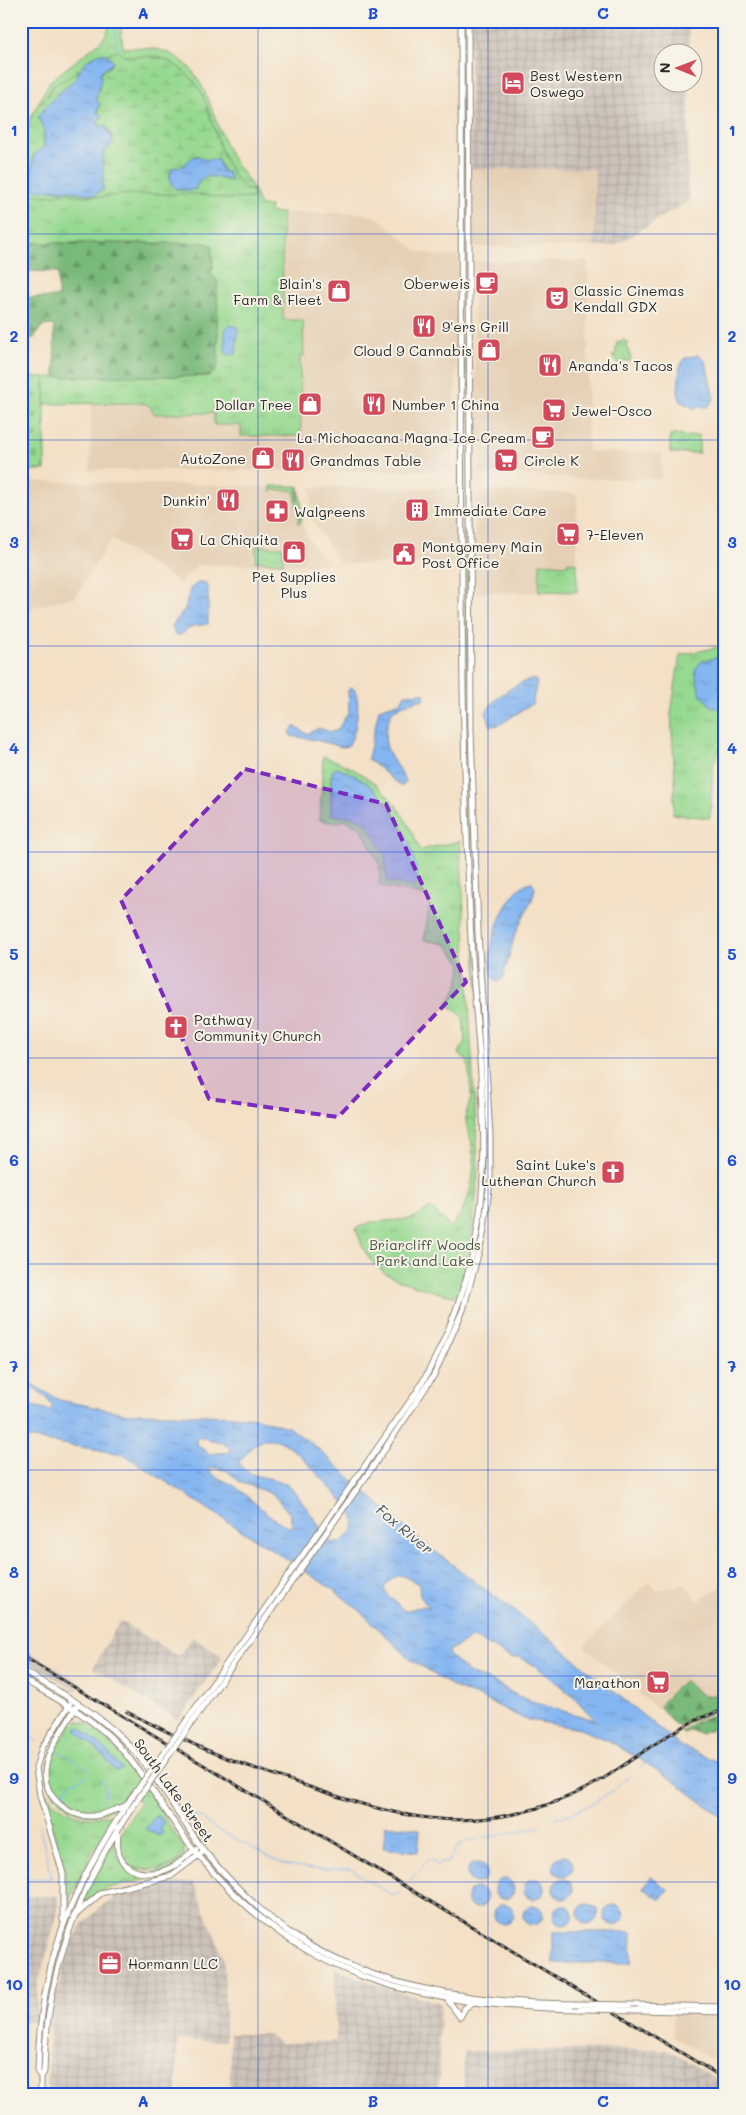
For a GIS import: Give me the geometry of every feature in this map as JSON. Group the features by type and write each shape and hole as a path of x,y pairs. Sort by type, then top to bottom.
{"main road":[{"path":"369,1467 418,1390 448,1331 462,1294 471,1261 477,1234 483,1179 484,1140 469,896 464,739 461,21"},
{"path":"41,2078 44,2072 50,1998 59,1959 73,1917 96,1864 134,1800 369,1467 420,1398 454,1332 477,1264 490,1181 490,1137 478,932 471,729 468,21"},
{"name":"South Lake Street","path":"21,1670 78,1704 108,1725 137,1754 204,1852 255,1905 298,1938 363,1970 443,1992 492,1999 573,2004 725,2007"},
{"name":"South Lake Street","path":"21,1678 94,1723 122,1750 153,1789 193,1850 226,1888 267,1924 323,1960 377,1982 472,2003 580,2009 725,2012"},
{"path":"62,1925 63,1874 40,1794 36,1768 42,1748 72,1701"},
{"path":"78,1704 47,1759 44,1775 48,1790 64,1808 84,1816 104,1814 127,1805 134,1800"},
{"path":"42,2094 41,2078 38,2072 42,2014 49,1973 62,1925 92,1860 127,1805"},
{"path":"117,1828 117,1847 120,1857 135,1871 149,1873 166,1869 177,1864 200,1845"},
{"path":"73,1917 100,1893 166,1878 180,1871 204,1852"},
{"path":"447,1999 460,2017 465,2008 472,2003"}],"highlighted area":[{"path":"245,769 386,804 466,982 338,1117 209,1099 121,900"}],"shaded area":[{"path":"470,21 689,21 689,42 654,42 654,92 689,92 688,188 690,200 616,245 595,247 595,169 470,169"},
{"path":"595,168 595,247 470,247 470,169"},
{"path":"282,213 359,213 377,217 417,251 441,256 459,256 453,471 90,470 91,403 143,403 155,414 215,413 241,425 242,436 300,355 304,355 303,320 283,320"},
{"path":"477,261 588,261 588,452 662,453 661,479 593,479 477,473 473,265"},
{"path":"21,481 297,487 301,520 309,539 326,564 197,565 180,583 111,539 75,597 21,610"},
{"path":"310,487 455,489 457,497 457,564 341,564 318,530 313,519"},
{"path":"480,491 572,493 577,496 577,592 475,593 475,494"},
{"path":"649,1582 657,1591 686,1584 698,1601 725,1584 725,1697 701,1699 684,1682 657,1709 584,1646"},
{"path":"120,1621 178,1656 193,1637 223,1657 178,1720 93,1668"},
{"path":"21,1647 82,1684 76,1691 21,1658"},
{"path":"193,1882 224,1959 225,2041 177,2040 177,2094 47,2094 50,2028 57,1989 68,1952 80,1927 100,1908 128,1888"},
{"path":"21,1896 58,1896 58,1911 39,1981 36,2022 21,2022"},
{"path":"335,1969 386,1988 440,2003 439,2094 230,2094 230,2034 267,2034 280,2043 336,2041"},
{"path":"673,2013 725,2015 725,2067 673,2036"},
{"path":"667,2049 725,2084 725,2094 464,2094 464,2051"}],"green space":[{"path":"111,21 120,21 123,48 149,48 169,53 184,63 196,76 205,92 228,150 252,187 260,206 270,206 270,213 282,213 283,320 303,320 304,356 300,356 301,436 241,436 241,425 214,425 214,413 155,414 149,406 143,403 45,404 45,377 208,376 217,367 218,363 217,281 209,271 210,244 21,243 21,134 26,135 30,119 50,81 100,42 106,35"},
{"path":"117,50 127,56 161,58 172,63 188,76 201,92 206,103 220,146 232,174 240,184 250,191 252,188 253,198 226,199 196,194 127,194 101,197 64,194 44,196 28,193 24,160 26,135 30,119 38,104 48,96 54,84 65,80 77,70 79,70 74,81 57,95 41,114 40,120 44,131 44,147 33,156 34,165 30,182 33,188 75,192 103,157 113,137 106,127 97,124 99,107 96,99 100,73 112,65 108,55 105,55","holes":["196,156 206,160 218,160 223,171 231,178 228,180 209,176 200,179 191,189 177,190 170,175 174,168 186,165"]},
{"path":"21,243 207,243 212,245 213,269 209,272 217,281 218,363 216,371 208,376 55,377 54,325 42,326 34,338 21,339 21,298 58,297 58,272 21,271"},
{"path":"464,309 467,421 463,387"},
{"path":"624,340 629,344 626,345 631,358 629,362 627,360 618,364 612,356 615,356 617,342"},
{"path":"21,376 45,377 45,470 21,470"},
{"path":"682,434 682,437 699,435 699,453 670,453 670,436"},
{"path":"271,486 297,486 298,501 299,486 303,518 300,516 302,521 297,522 299,520 295,493 292,490 272,490 271,492"},
{"path":"464,532 468,568 468,714 472,868 488,1153 486,1199 478,1249 485,1188 486,1149 469,832"},
{"path":"256,546 283,547 283,563 254,561 256,559"},
{"path":"568,562 577,563 577,592 539,591 540,563 568,565"},
{"path":"725,646 725,734 713,767 710,818 673,814 675,779 671,714 680,655"},
{"name":"Briarcliff Woods Park and Lake","path":"323,756 357,771 383,791 404,817 420,850 460,841 478,1165 470,1244 459,1291 454,1296 441,1294 407,1283 387,1274 372,1261 360,1241 356,1228 371,1222 411,1219 431,1208 451,1227 463,1209 471,1189 474,1167 471,1138 466,1119 471,1097 470,1080 468,1062 459,1054 465,1040 463,1017 447,1004 457,989 462,964 446,944 424,940 431,897 379,886 380,866 362,829 346,820 334,823 320,820"},
{"path":"684,1680 703,1696 725,1694 725,1708 675,1725 660,1707 662,1702"},
{"path":"725,1712 724,1725 701,1734 690,1730 684,1733 681,1731 695,1722"},
{"path":"79,1721 92,1726 106,1738 137,1775 184,1848 184,1855 174,1863 160,1869 151,1870 135,1867 124,1858 121,1850 121,1836 125,1826 140,1804 131,1791 115,1807 101,1813 91,1814 71,1809 56,1797 48,1779 49,1764 66,1732"},
{"path":"45,1792 60,1807 78,1815 97,1817 117,1811 90,1856 66,1906 65,1871 42,1793"},
{"path":"115,1838 115,1847 120,1861 149,1875 190,1856 192,1859 170,1874 108,1888 83,1903 97,1870"}],"water":[{"path":"101,53 110,56 113,63 100,72 101,79 96,99 100,104 97,112 102,115 97,124 106,127 113,140 111,146 103,154 103,190 94,195 65,190 36,190 28,179 32,173 34,154 44,147 44,131 38,116 56,96 71,84 86,61"},
{"path":"197,156 206,160 217,159 223,171 228,173 231,180 210,176 203,179 195,189 188,191 174,188 169,180 172,168 183,166 193,157"},
{"path":"229,325 238,327 236,354 227,355 225,353 225,331"},
{"path":"699,355 706,362 714,399 709,406 694,408 681,402 678,392 680,366 685,358"},
{"path":"199,582 206,583 208,587 208,624 193,626 180,635 175,635 172,626 185,609 190,589"},
{"path":"725,656 725,707 713,708 700,694 695,670 702,661"},
{"path":"535,679 537,682 532,704 499,725 491,726 486,713 489,707 507,691 521,683"},
{"path":"352,687 357,698 358,707 354,733 348,746 342,747 291,736 290,733 294,726 307,734 319,728 330,732 337,731 349,711 348,690"},
{"path":"424,693 424,699 408,703 392,711 388,723 386,732 387,748 406,781 402,787 368,759 379,709 401,702 405,694"},
{"path":"336,768 353,775 369,785 394,813 410,846 418,882 416,886 412,887 387,881 385,855 368,824 353,816 336,816 331,814 331,776"},
{"path":"532,882 535,888 532,900 515,934 503,978 497,982 491,973 490,959 497,926 513,896 522,886"},
{"name":"Fox River","path":"21,1378 59,1400 129,1414 257,1418 288,1427 315,1446 413,1535 533,1625 679,1745 725,1765 725,1820 667,1776 608,1740 580,1729 524,1719 484,1699 454,1687 411,1660 358,1609 334,1590 123,1454 21,1437 21,1403 49,1410 53,1407 47,1398","holes":["198,1437 221,1442 231,1449 231,1452 210,1454 198,1446 196,1440","264,1439 276,1440 282,1442 298,1454 331,1488 354,1517 355,1522 352,1532 340,1543 330,1542 290,1487 279,1481 252,1474 242,1467 239,1462 253,1446","209,1467 226,1470 240,1482 273,1494 290,1514 293,1528 280,1523 236,1487 216,1477","401,1575 419,1584 420,1596 429,1608 424,1606 404,1611 384,1590 388,1582","473,1637 511,1658 520,1657 537,1667 573,1696 595,1720 535,1703 516,1695 496,1683 469,1673 449,1655 449,1651"]},
{"path":"80,1727 107,1751 122,1769 116,1771 97,1749 75,1730"},
{"path":"156,1816 159,1816 164,1824 161,1828 162,1834 159,1836 145,1829"},
{"path":"386,1825 420,1829 418,1852 383,1848"},
{"path":"563,1856 570,1859 573,1866 570,1873 563,1876 556,1873 553,1866 556,1859"},
{"path":"477,1863 484,1866 487,1873 484,1880 477,1883 470,1880 467,1873 470,1866"},
{"path":"651,1877 668,1889 660,1900 643,1888"},
{"path":"504,1879 511,1882 514,1889 511,1896 504,1899 497,1896 494,1889 497,1882"},
{"path":"534,1879 541,1882 544,1889 541,1896 534,1899 527,1896 524,1889 527,1882"},
{"path":"563,1879 570,1882 573,1889 570,1896 563,1899 556,1896 553,1889 556,1882"},
{"path":"477,1888 484,1891 487,1898 484,1905 477,1908 470,1905 467,1898 470,1891"},
{"path":"504,1904 511,1907 514,1914 511,1921 504,1924 497,1921 494,1914 497,1907"},
{"path":"588,1904 595,1907 598,1914 595,1921 588,1924 581,1921 578,1914 581,1907"},
{"path":"533,1905 540,1908 543,1915 540,1922 533,1925 526,1922 523,1915 526,1908"},
{"path":"563,1905 570,1908 573,1915 570,1922 563,1925 556,1922 553,1915 556,1908"},
{"path":"614,1905 621,1908 624,1915 621,1922 614,1925 607,1922 604,1915 607,1908"},
{"path":"553,1932 632,1932 631,1963 553,1963"}],"waterway":[{"path":"115,21 117,50"},
{"path":"21,1733 37,1741"},
{"path":"59,1752 92,1771"},
{"path":"639,1769 646,1763"},
{"path":"62,1794 71,1783 87,1776"},
{"path":"555,1819 595,1802 629,1776"},
{"path":"102,1779 107,1792"},
{"path":"59,1792 66,1789"},
{"path":"66,1789 66,1798"},
{"path":"103,1797 105,1789"},
{"path":"105,1791 105,1796"},
{"path":"64,1797 66,1792"},
{"path":"187,1814 194,1815"},
{"path":"192,1821 195,1816"},
{"path":"189,1818 201,1817 211,1826 283,1864 313,1869 350,1869 392,1895 402,1893"},
{"path":"21,1879 52,1878 39,1826"},
{"path":"410,1880 427,1860 433,1860 437,1866 441,1862 448,1862 458,1846 467,1841 539,1827"}],"railway":[{"path":"21,1655 725,2079"},
{"path":"127,1712 188,1742 220,1755 365,1805 398,1813 464,1820 498,1817 533,1809 570,1796 609,1775 684,1726 725,1710"}],"place":[{"name":"Best Western Oswego","path":"513,83"},
{"name":"Oberweis","path":"487,283"},
{"name":"Blain's Farm & Fleet","path":"339,291"},
{"name":"Classic Cinemas Kendall GDX","path":"557,298"},
{"name":"9'ers Grill","path":"424,326"},
{"name":"Cloud 9 Cannabis","path":"489,350"},
{"name":"Aranda's Tacos","path":"550,365"},
{"name":"Dollar Tree","path":"310,404"},
{"name":"Number 1 China","path":"374,404"},
{"name":"Jewel-Osco","path":"554,410"},
{"name":"La Michoacana Magna Ice Cream","path":"543,437"},
{"name":"AutoZone","path":"263,458"},
{"name":"Grandmas Table","path":"293,460"},
{"name":"Circle K","path":"506,460"},
{"name":"Dunkin'","path":"228,500"},
{"name":"Immediate Care","path":"417,510"},
{"name":"Walgreens","path":"277,511"},
{"name":"7-Eleven","path":"568,534"},
{"name":"La Chiquita","path":"182,539"},
{"name":"Pet Supplies Plus","path":"294,552"},
{"name":"Montgomery Main Post Office","path":"404,554"},
{"name":"Pathway Community Church","path":"176,1027"},
{"name":"Saint Luke's Lutheran Church","path":"613,1172"},
{"name":"Marathon","path":"658,1682"},
{"name":"Hormann LLC","path":"110,1963"}]}
